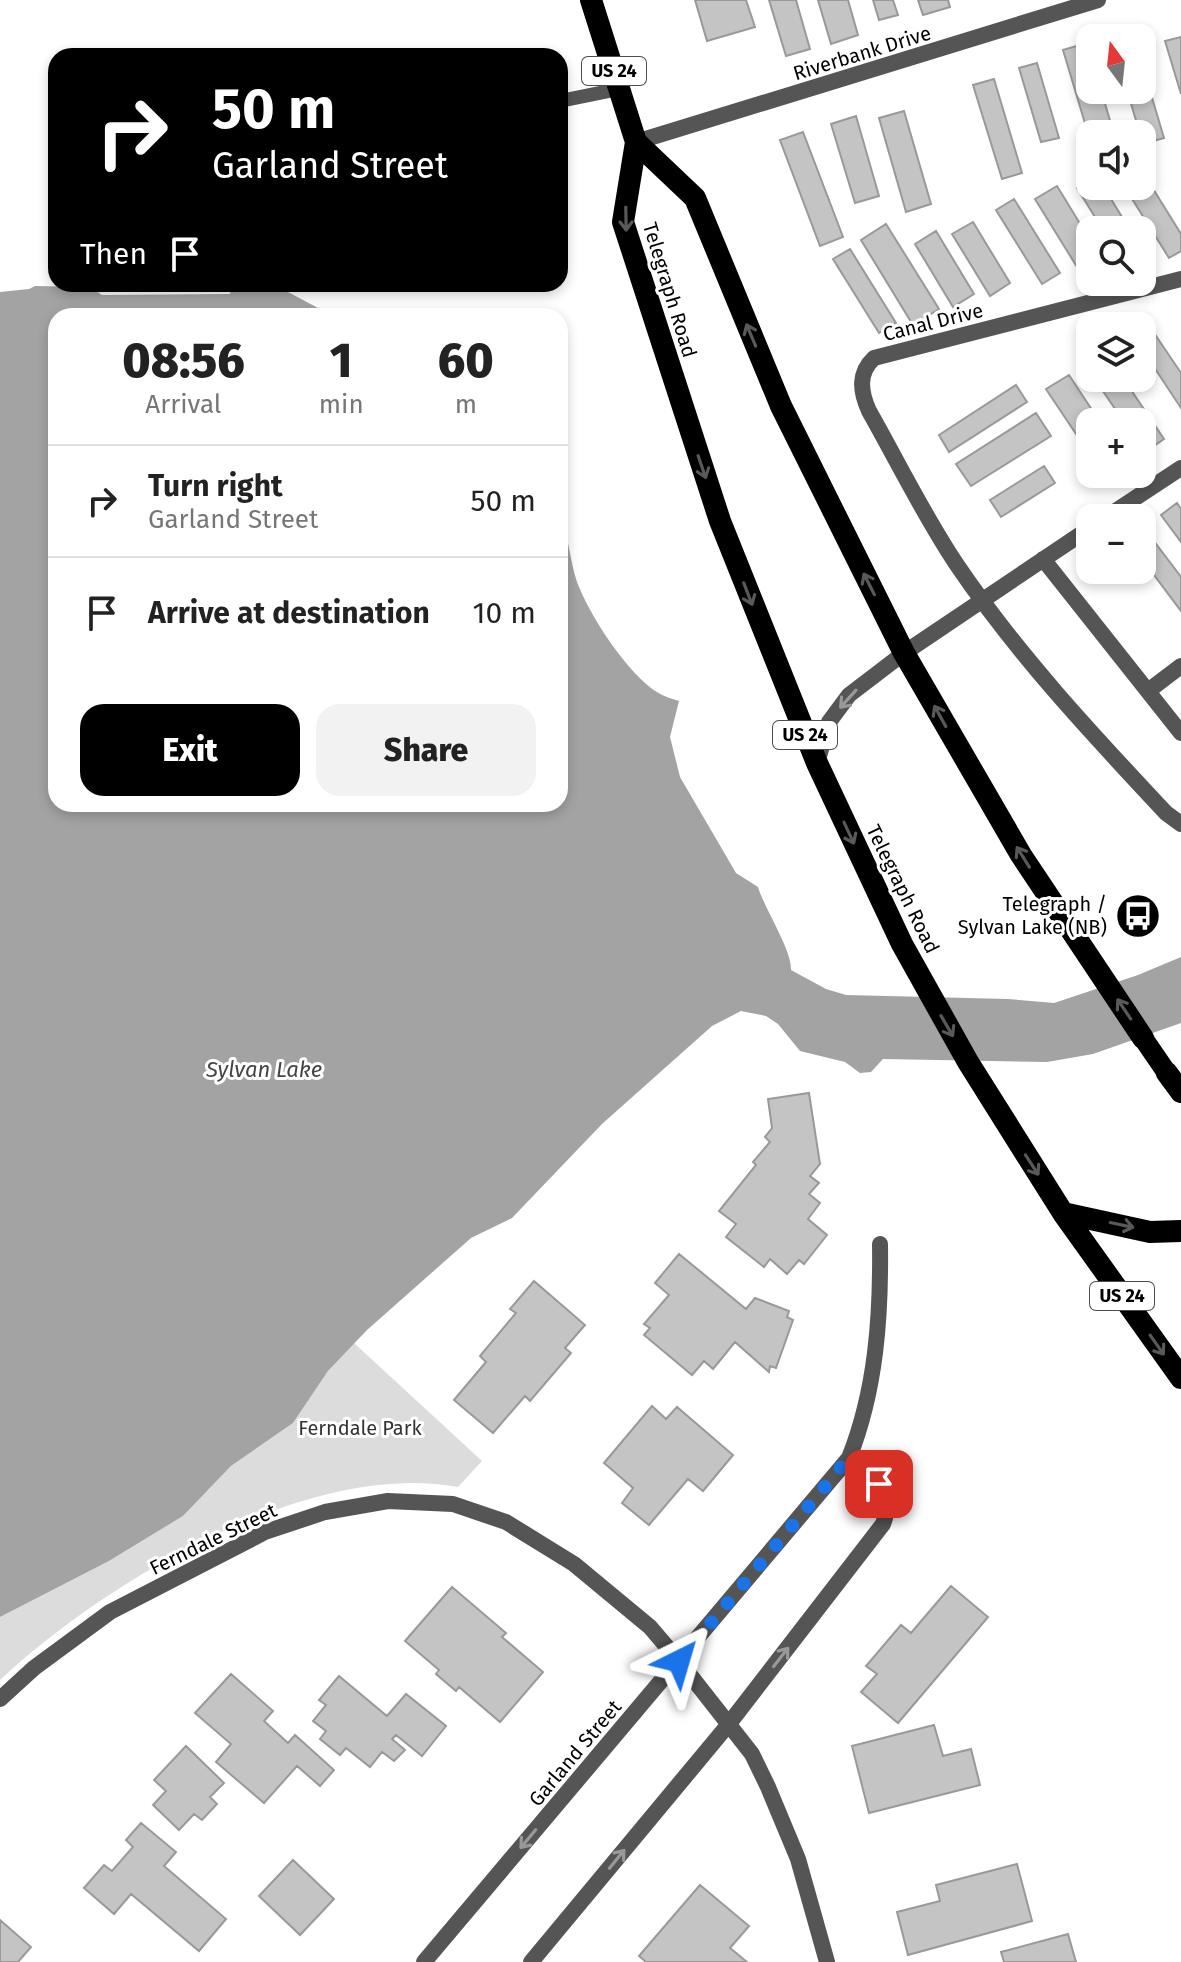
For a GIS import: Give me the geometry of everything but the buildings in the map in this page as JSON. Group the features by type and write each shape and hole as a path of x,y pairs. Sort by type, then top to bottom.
{"highway":[{"name":"US 24","path":"591,0 636,142 695,198 781,406 904,653 998,817 1143,1038"},
{"name":"Telegraph Road","path":"636,142 623,222 720,521 817,763 902,944 968,1062 1063,1213 1181,1378"},
{"name":"US 24","path":"1167,1073 1181,1092"},
{"path":"1063,1213 1150,1232 1181,1231"}],"main road":[{"name":"US 24","path":"1143,1038 1167,1073"}],"street":[{"name":"Riverbank Drive","path":"636,142 1098,0"},
{"name":"Canal Drive","path":"1181,279 874,358 866,367 861,387 869,411 955,562 1006,634 1086,728 1166,813 1181,824"},
{"path":"1126,504 1181,468"},
{"path":"817,763 829,722 849,695 904,653 1076,537"},
{"path":"1043,559 1181,733"},
{"path":"1148,691 1181,666"},
{"name":"Garland Street","path":"424,1962 849,1458 863,1412 877,1341 880,1244"},
{"path":"531,1962 728,1725 883,1524 887,1510 883,1490 874,1478 849,1458"},
{"name":"Ferndale Street","path":"0,1699 34,1668 110,1612 251,1539 325,1512 388,1501 453,1504 506,1522 574,1564 650,1627 679,1661 752,1754 798,1859 827,1962"}],"lane":[{"path":"568,99 619,89"}],"green space":[{"name":"Ferndale Park","path":"354,1343 482,1461 458,1487 400,1483 338,1492 275,1510 212,1536 152,1568 95,1605 44,1642 0,1680 0,1617 109,1561 183,1516 231,1466 293,1423 328,1371"}],"water":[{"name":"Sylvan Lake","path":"35,286 48,286 48,292 98,292 102,295 288,292 318,308 48,308 48,812 568,812 568,544 583,595 619,654 651,688 679,701 670,737 680,777 736,873 758,887 787,952 791,970 826,989 846,995 1054,1003 1181,957 1181,1023 1093,1054 1047,1062 883,1059 871,1072 860,1073 845,1062 800,1051 778,1024 766,1016 741,1011 712,1026 602,1124 512,1218 471,1238 367,1330 328,1371 293,1423 231,1466 183,1516 109,1561 0,1617 0,292"}],"place":[{"name":"Telegraph / Sylvan Lake (NB)","path":"1138,916"}],"route":[{"path":"679,1661 849,1458 879,1484"}]}
